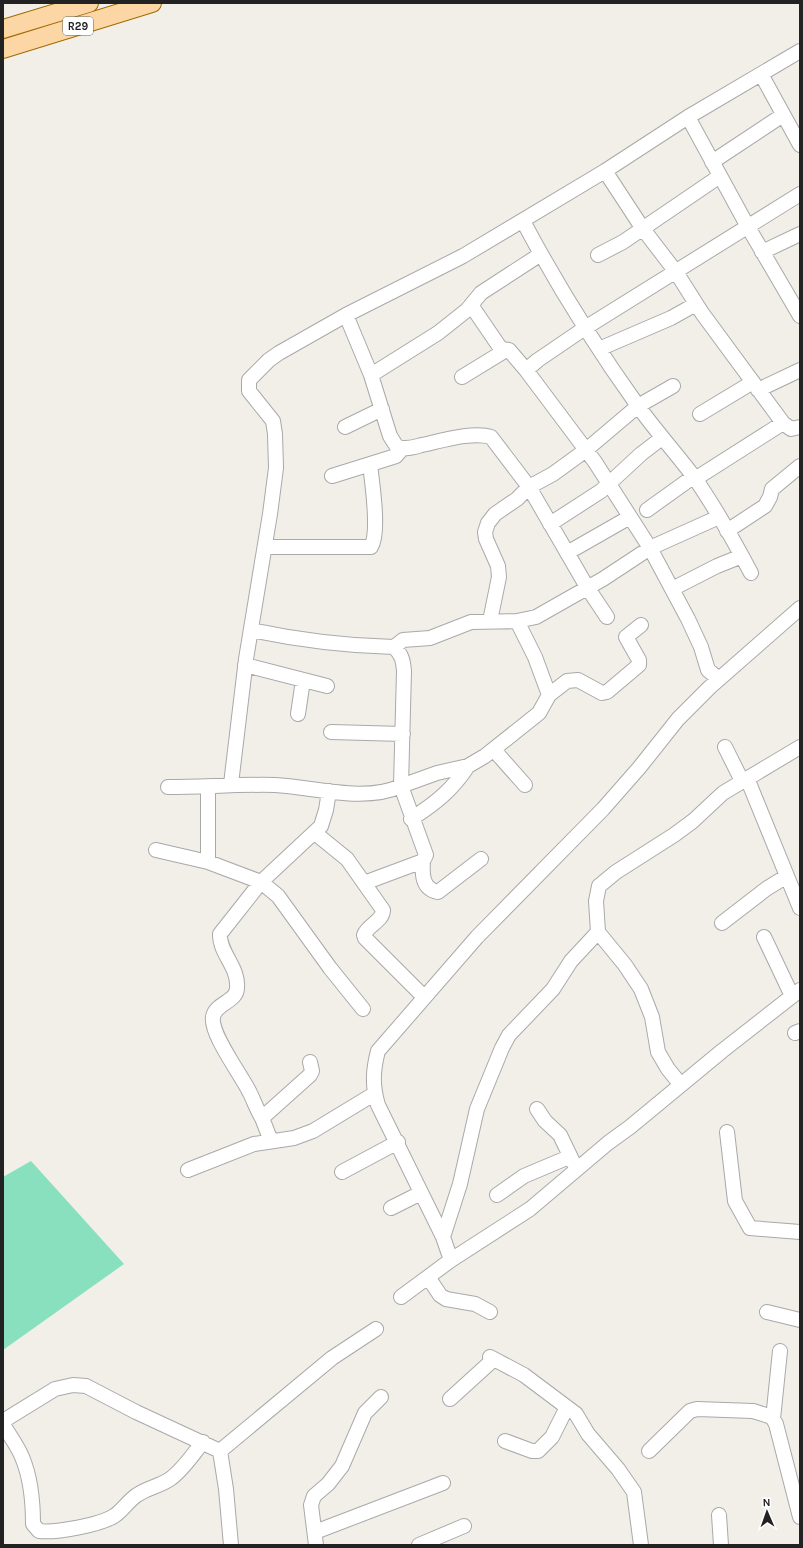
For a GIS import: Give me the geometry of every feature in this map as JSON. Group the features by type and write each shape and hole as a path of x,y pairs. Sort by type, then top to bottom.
{"main road":[{"name":"R29","path":"3,30 89,3"},
{"name":"R29","path":"3,49 152,3"}],"street":[{"path":"231,784 245,665 265,547 276,468 273,421 249,391 248,380 269,360 346,315 463,256 605,170 688,116 800,51"},
{"path":"761,74 800,145"},
{"path":"712,162 783,114"},
{"path":"688,116 748,227 800,316"},
{"path":"605,170 643,229 676,272 696,304 783,423 791,429 800,427"},
{"path":"598,255 643,229 720,176"},
{"path":"526,370 585,328 800,194"},
{"path":"523,220 541,254 585,328 638,406 694,478 742,556 751,574"},
{"path":"762,252 800,234"},
{"path":"371,375 438,333 470,305 481,293 541,254"},
{"path":"599,349 671,318 696,304"},
{"path":"470,305 501,349 513,354 586,450 650,548 701,647 708,670 719,679"},
{"path":"346,315 371,375 392,441 397,447 402,449 484,435 491,437 529,487 587,587 607,617"},
{"path":"462,377 506,350"},
{"path":"700,414 756,386 800,370"},
{"path":"490,621 499,577 498,566 486,539 485,532 488,523 495,514 516,499 529,487 553,474 586,450 638,406 673,386"},
{"path":"345,427 382,409"},
{"path":"647,510 694,478 783,423"},
{"path":"550,524 601,491 641,454 662,438"},
{"path":"332,476 396,456 402,449"},
{"path":"265,547 371,547 374,532 373,489 370,464"},
{"path":"727,531 766,506 772,489 800,466"},
{"path":"567,552 630,517"},
{"path":"251,630 296,639 363,646 394,647 403,640 430,638 471,622 517,621 536,617 650,548 718,517"},
{"path":"672,589 717,566 742,556"},
{"path":"451,1260 442,1237 398,1142 378,1105 374,1094 373,1070 378,1051 477,937 603,808 639,768 678,719 719,679 800,608"},
{"path":"517,621 535,658 549,695"},
{"path":"168,787 208,787 231,784 277,785 329,791 379,794 438,773 468,766 494,750 539,713 549,695 567,681 575,679 582,681 602,693 607,692 639,665 639,660 626,638 641,625"},
{"path":"394,647 403,659 401,786 411,819 426,855 423,861 422,877 424,882 438,892 481,859"},
{"path":"245,665 327,686"},
{"path":"298,714 303,680"},
{"path":"331,732 402,734"},
{"path":"725,747 745,780 800,908"},
{"path":"681,1085 668,1069 658,1052 652,1017 641,989 626,965 598,932 597,893 599,886 606,879 693,821 718,797 799,749"},
{"path":"494,750 525,786"},
{"path":"411,819 450,791 468,766"},
{"path":"208,787 208,862"},
{"path":"271,1141 250,1093 227,1054 213,1021 216,1010 236,995 238,988 234,968 220,941 220,934 261,882 321,826 326,810 329,791"},
{"path":"315,833 347,859 383,910 382,916 366,931 364,935 365,938 424,997"},
{"path":"156,850 208,862 261,882 278,896 330,968 363,1009"},
{"path":"364,883 423,861"},
{"path":"722,924 766,888 787,876"},
{"path":"442,1237 460,1184 476,1109 509,1034 553,989 571,962 598,932"},
{"path":"400,1297 451,1260 530,1209 577,1169 796,993 764,937"},
{"path":"262,1118 310,1075 312,1071 310,1062"},
{"path":"188,1170 254,1144 294,1138 313,1131 374,1094"},
{"path":"537,1109 545,1121 560,1135 569,1157 577,1169"},
{"path":"727,1132 735,1201 750,1228 800,1232"},
{"path":"342,1172 398,1142"},
{"path":"497,1195 524,1176 569,1157"},
{"path":"391,1208 421,1193"},
{"path":"428,1277 440,1295 446,1299 475,1304 490,1312"},
{"path":"767,1312 800,1320"},
{"path":"220,1451 332,1358 376,1329"},
{"path":"780,1351 774,1419 797,1494 800,1517"},
{"path":"450,1399 492,1358 524,1375 567,1407 576,1414 588,1434 618,1469 634,1492 641,1545"},
{"path":"3,1421 55,1389 73,1385 86,1386 220,1451"},
{"path":"380,1397 365,1413 342,1466 328,1484 314,1496 311,1505 316,1538 443,1483"},
{"path":"505,1441 532,1451 538,1451 552,1438 567,1407"},
{"path":"649,1451 690,1411 697,1409 753,1411 768,1415 774,1419"},
{"path":"3,1424 22,1456 27,1472 33,1499 33,1524 39,1531 49,1532 59,1532 84,1526 114,1516 135,1496 146,1489 170,1479 203,1442"},
{"path":"220,1451 226,1489 231,1545"},
{"path":"719,1515 721,1545"},
{"path":"419,1545 464,1526"}],"green space":[{"path":"31,1161 124,1264 3,1350 3,1177"}]}
